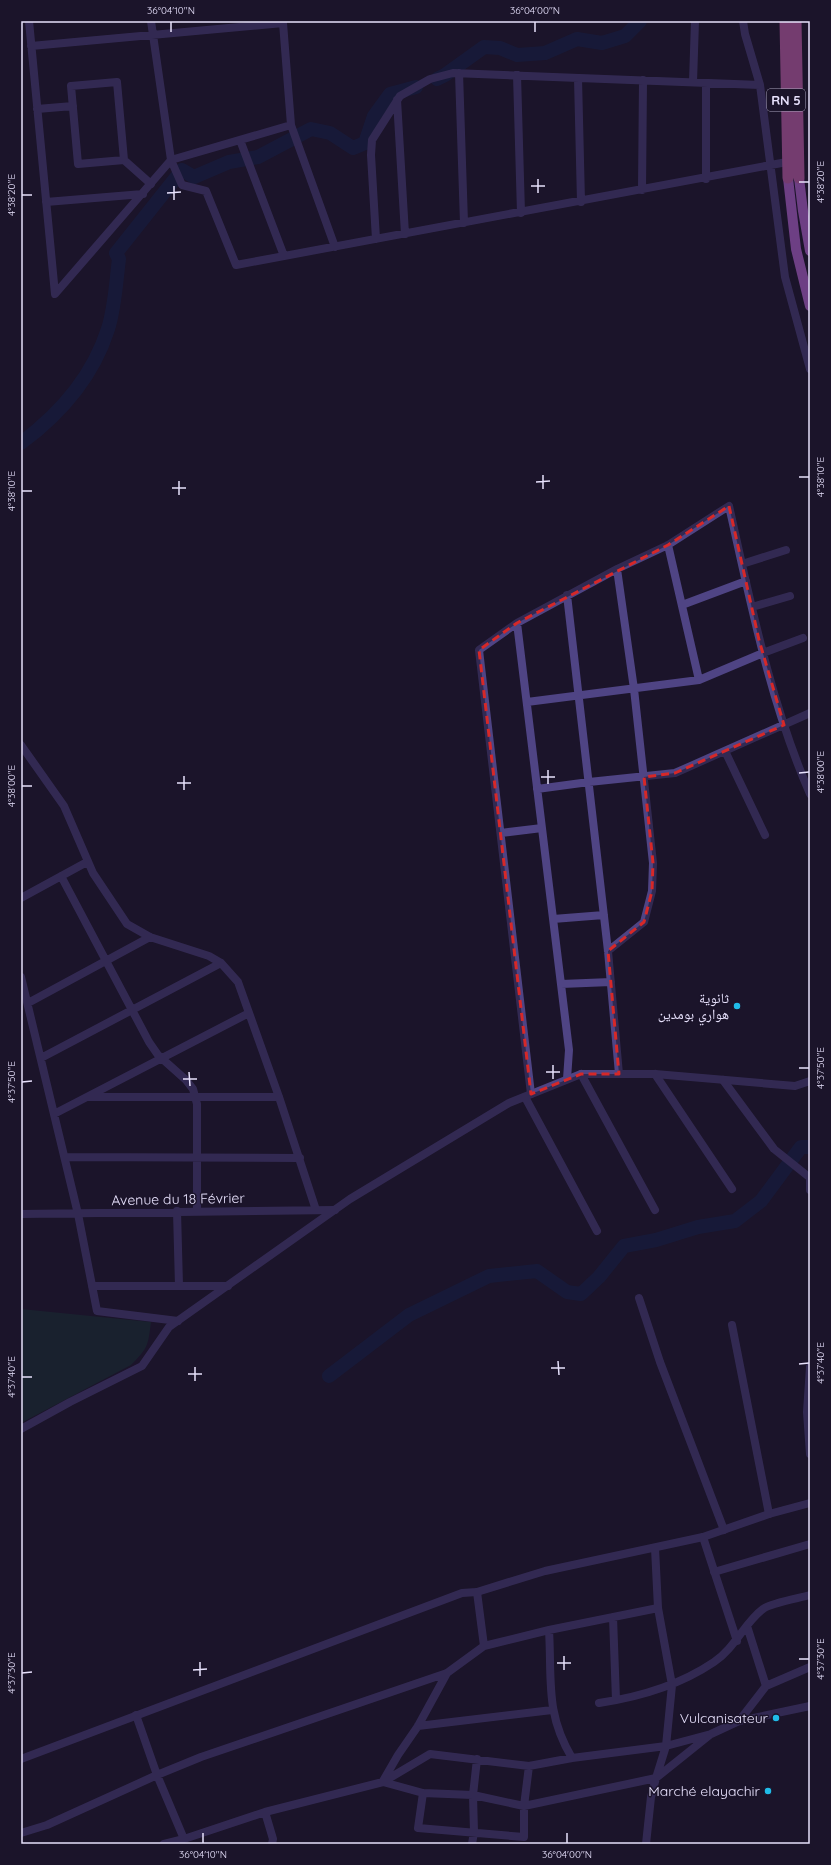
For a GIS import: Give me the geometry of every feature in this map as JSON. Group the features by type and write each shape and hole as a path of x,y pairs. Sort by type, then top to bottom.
{"highway":[{"name":"RN 5","path":"785,21 788,178"},
{"name":"RN 5","path":"796,21 799,178"}],"main road":[{"name":"RN 5","path":"788,178 796,249 810,306"},
{"name":"RN 5","path":"799,178 810,251"}],"street":[{"path":"29,21 56,294 172,160 291,125"},
{"path":"151,21 172,160 182,185 206,191 236,265 706,179 787,162"},
{"path":"693,82 695,21"},
{"path":"743,21 745,34 760,85 785,277 810,369"},
{"path":"31,46 283,22 291,125 335,247"},
{"path":"376,239 371,155 372,140 400,96 430,79 453,73 460,73 760,85"},
{"path":"460,73 464,223"},
{"path":"517,75 521,213"},
{"path":"578,78 581,202"},
{"path":"642,190 643,80"},
{"path":"124,160 78,164 71,86 117,82 124,160 151,184"},
{"path":"706,83 706,179"},
{"path":"397,100 405,234"},
{"path":"37,109 73,106"},
{"path":"240,140 284,256"},
{"path":"46,202 143,194"},
{"path":"597,1231 528,1095 479,650 517,623 567,595 668,545 729,506 762,653 775,700 800,772 810,794"},
{"path":"668,545 698,680"},
{"path":"742,564 786,550"},
{"path":"608,951 644,922 652,891 653,863 634,689 618,569"},
{"path":"682,605 746,581"},
{"path":"567,595 608,951 619,1074"},
{"path":"752,607 790,596"},
{"path":"517,623 569,1050 567,1080"},
{"path":"527,702 698,680 762,653 803,638"},
{"path":"537,789 675,773 810,713"},
{"path":"21,745 64,806 87,862 123,919 138,932 150,938 209,956 221,963 238,982 300,1158 316,1210"},
{"path":"725,751 765,835"},
{"path":"500,833 542,828"},
{"path":"21,898 87,862"},
{"path":"61,876 153,1049 186,1080 193,1089 196,1098 197,1211"},
{"path":"553,919 604,915"},
{"path":"28,1003 150,938"},
{"path":"41,1058 221,963"},
{"path":"21,977 78,1214 97,1311 178,1321"},
{"path":"561,984 611,982"},
{"path":"54,1114 249,1013"},
{"path":"581,1074 655,1210"},
{"path":"21,1429 70,1402 142,1366 169,1327 335,1210 502,1107 528,1095 581,1074 655,1074 796,1086 810,1081"},
{"path":"655,1074 732,1189"},
{"path":"723,1080 774,1149 810,1177 810,1190"},
{"path":"86,1097 279,1097"},
{"path":"65,1157 300,1158"},
{"name":"Avenue du 18 Février","path":"21,1214 335,1210"},
{"path":"177,1211 179,1286"},
{"path":"92,1286 228,1286"},
{"path":"639,1298 660,1362 724,1530"},
{"path":"732,1325 769,1514"},
{"path":"810,1367 807,1412 810,1454"},
{"path":"21,1759 462,1593 476,1592 545,1572 703,1537 769,1514 810,1503"},
{"path":"703,1537 737,1641"},
{"path":"714,1572 810,1544"},
{"path":"646,1844 651,1797 666,1746 672,1685 658,1608 655,1548"},
{"path":"476,1592 484,1646"},
{"path":"599,1703 672,1685 714,1662 737,1641 747,1626 764,1608 810,1595"},
{"path":"21,1833 47,1825 157,1775 201,1757 447,1673 484,1646 549,1630 658,1608"},
{"path":"613,1617 616,1700"},
{"path":"747,1626 766,1686"},
{"path":"549,1630 552,1710 562,1743 572,1758"},
{"path":"739,1721 766,1686 810,1667"},
{"path":"383,1782 398,1755 418,1726 447,1673"},
{"path":"164,1844 184,1839 265,1812 383,1782 430,1754 529,1766 572,1758 666,1746 711,1734 739,1721 810,1706"},
{"path":"418,1726 552,1710"},
{"path":"136,1715 157,1775 184,1839"},
{"path":"383,1782 423,1793 473,1795 524,1806 656,1778 711,1734"},
{"path":"472,1844 474,1832 473,1795 477,1759"},
{"path":"423,1793 418,1828 474,1832 524,1838 524,1806 529,1766"},
{"path":"265,1812 273,1839 272,1844"}],"highlighted area":[{"path":"729,506 759,640 784,725 675,773 644,777 653,863 652,891 644,922 608,951 619,1074 581,1074 531,1094 479,650 517,623 668,545"}],"green space":[{"path":"21,1309 151,1322 148,1342 144,1350 131,1365 21,1423"}],"waterway":[{"path":"437,79 484,47 500,48 517,55 545,53 577,39 602,43 625,36 640,21"},
{"path":"21,443 62,407 74,393 94,363 102,346 112,312 119,259 116,253 182,170 194,177 229,162 258,157 311,129 330,133 353,148 365,143 374,116 390,94 416,87"},
{"path":"329,1376 409,1315 489,1276 537,1271 567,1292 581,1294 599,1277 624,1246 656,1240 698,1227 735,1221 761,1201 801,1147 810,1147"}],"place":[{"name":"ثانوية هواري بومدين","path":"737,1006"},
{"name":"Vulcanisateur","path":"776,1718"},
{"name":"Marché elayachir","path":"768,1791"}]}
